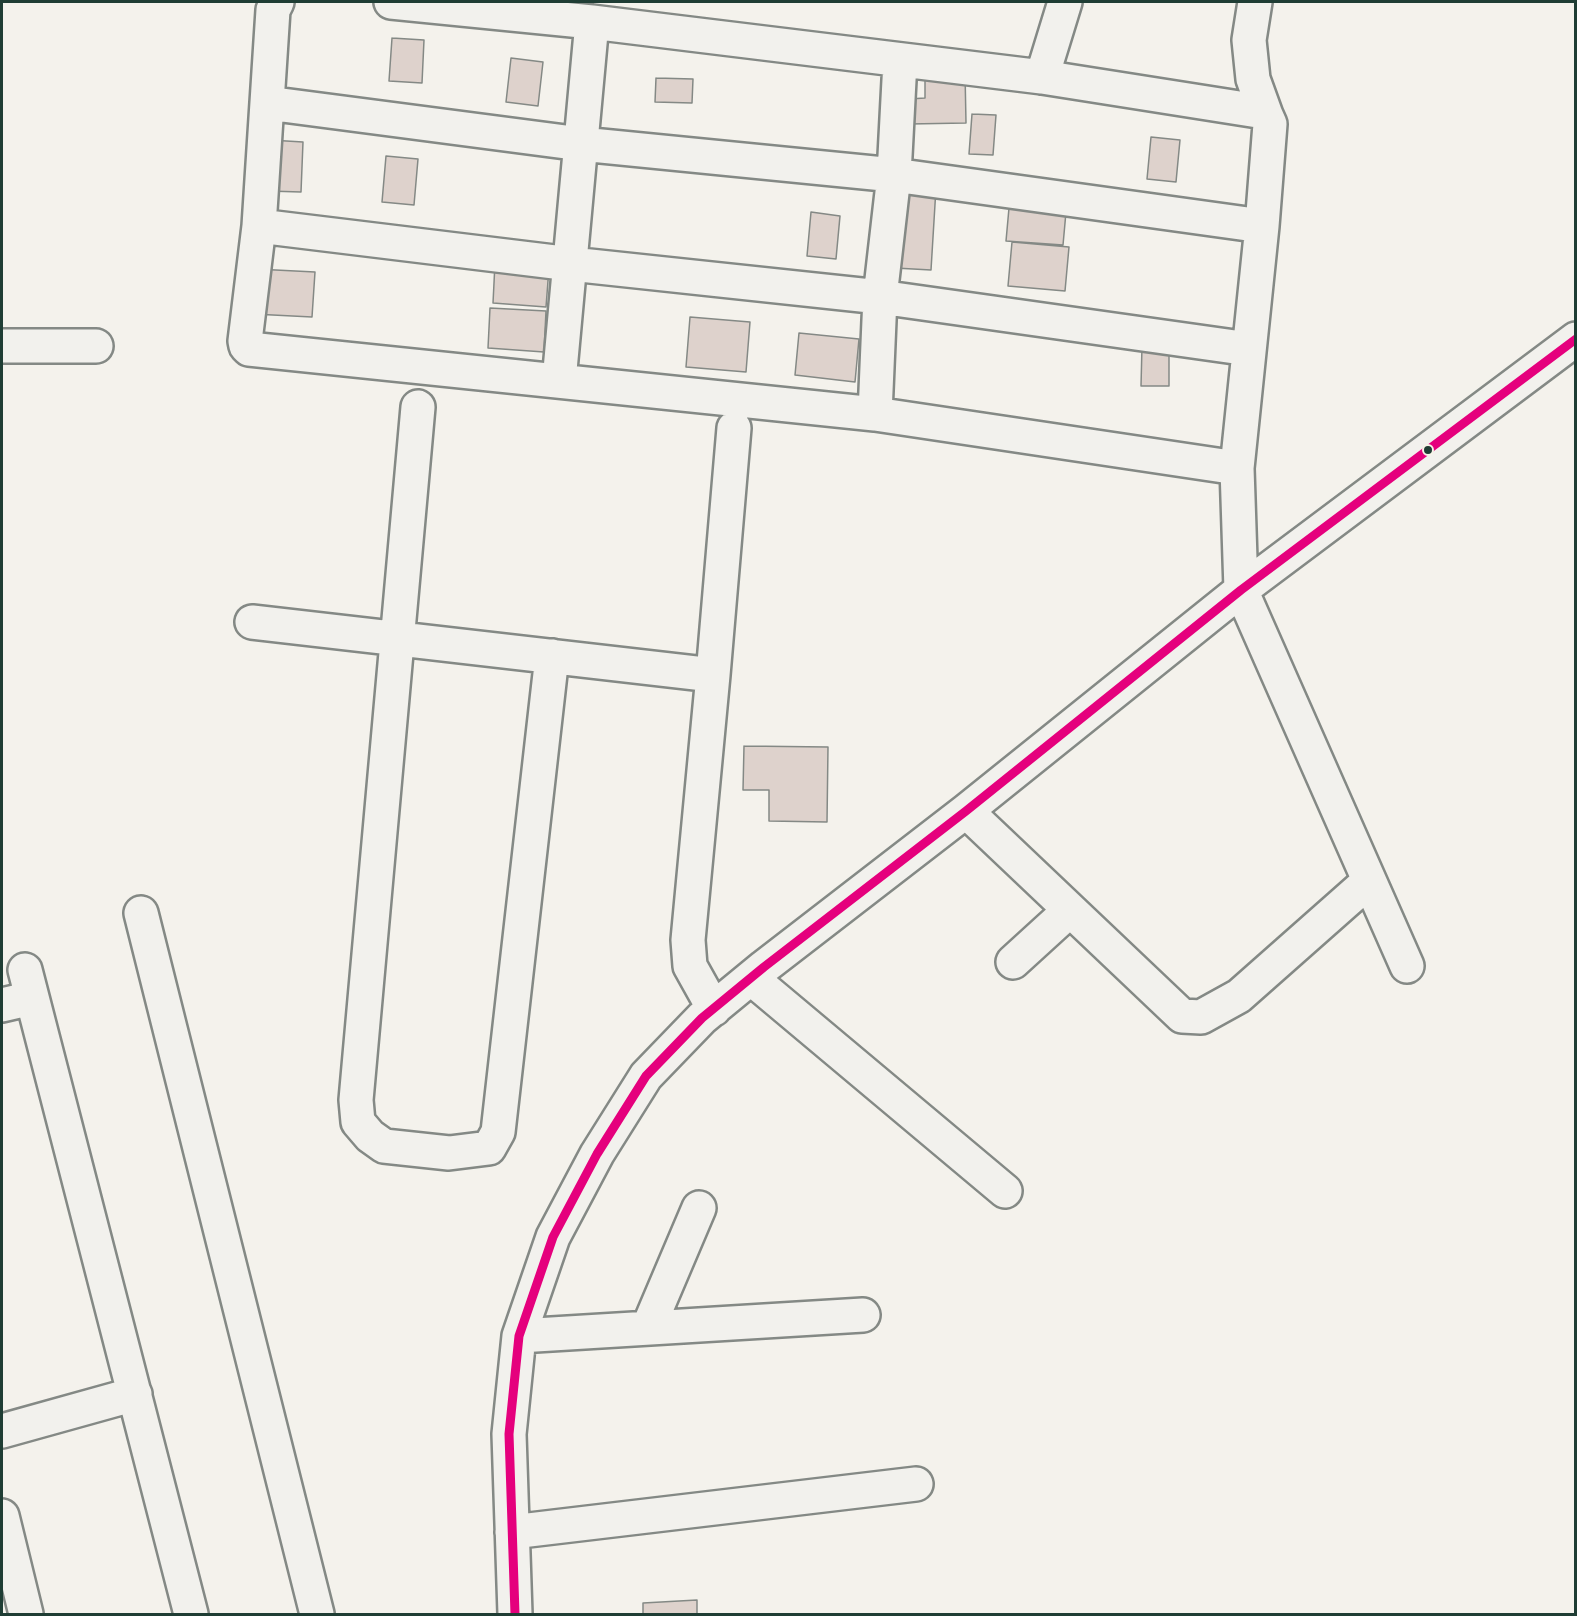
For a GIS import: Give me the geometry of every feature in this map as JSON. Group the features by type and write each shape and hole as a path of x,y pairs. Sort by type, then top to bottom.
{"street":[{"path":"277,2 273,10 259,226 245,341 249,349 876,414 1237,468"},
{"path":"391,2 592,22 1042,77 1258,111 1266,115"},
{"path":"1042,77 1065,2"},
{"path":"1255,2 1249,40 1253,79 1270,124 1237,468 1241,590 1407,966"},
{"path":"559,381 592,22"},
{"path":"876,414 880,297 894,175 900,61"},
{"path":"267,103 581,144 894,175 1262,226"},
{"path":"259,226 571,264 880,297 1249,349"},
{"path":"515,1614 509,1434 519,1336 553,1237 597,1154 646,1076 702,1018 751,978 966,812 1241,590 1575,339"},
{"path":"2,346 96,345"},
{"path":"418,407 356,1100 358,1122 370,1136 384,1146 449,1153 489,1148 498,1132 552,657"},
{"path":"714,1009 690,966 688,940 734,428"},
{"path":"252,622 713,675"},
{"path":"966,812 1182,1016 1201,1017 1239,996 1369,881"},
{"path":"1013,962 1070,910"},
{"path":"141,914 317,1614"},
{"path":"751,978 1005,1191"},
{"path":"20,991 135,1394 191,1614"},
{"path":"648,1328 699,1208"},
{"path":"519,1336 863,1315"},
{"path":"2,1431 135,1394"},
{"path":"512,1532 916,1484"},
{"path":"2,1516 26,1614"}],"building":[{"path":"392,38 424,40 422,83 389,81"},
{"path":"511,58 543,62 538,106 506,102"},
{"path":"965,72 966,123 909,124 909,99 925,98 925,73"},
{"path":"656,78 693,79 692,103 655,102"},
{"path":"972,114 996,115 993,155 969,154"},
{"path":"1151,137 1180,140 1176,182 1147,179"},
{"path":"270,140 303,142 301,192 268,191"},
{"path":"386,156 418,159 414,205 382,202"},
{"path":"900,186 936,188 931,270 895,268"},
{"path":"1010,197 1067,201 1063,245 1006,241"},
{"path":"811,212 840,216 836,259 807,256"},
{"path":"1012,242 1069,247 1065,291 1008,286"},
{"path":"495,263 549,268 546,307 493,303"},
{"path":"256,269 315,272 312,317 253,314"},
{"path":"490,308 546,311 544,352 488,348"},
{"path":"690,317 750,322 746,372 686,367"},
{"path":"799,333 859,339 855,382 795,375"},
{"path":"1142,346 1169,346 1169,386 1141,386"},
{"path":"744,746 828,747 827,822 769,821 769,790 743,790"},
{"path":"697,1600 697,1614 643,1614 643,1603"}],"transit line":[{"path":"515,1614 509,1434 519,1336 553,1237 597,1154 646,1076 702,1018 764,967 966,811 1241,590 1576,339"}]}
